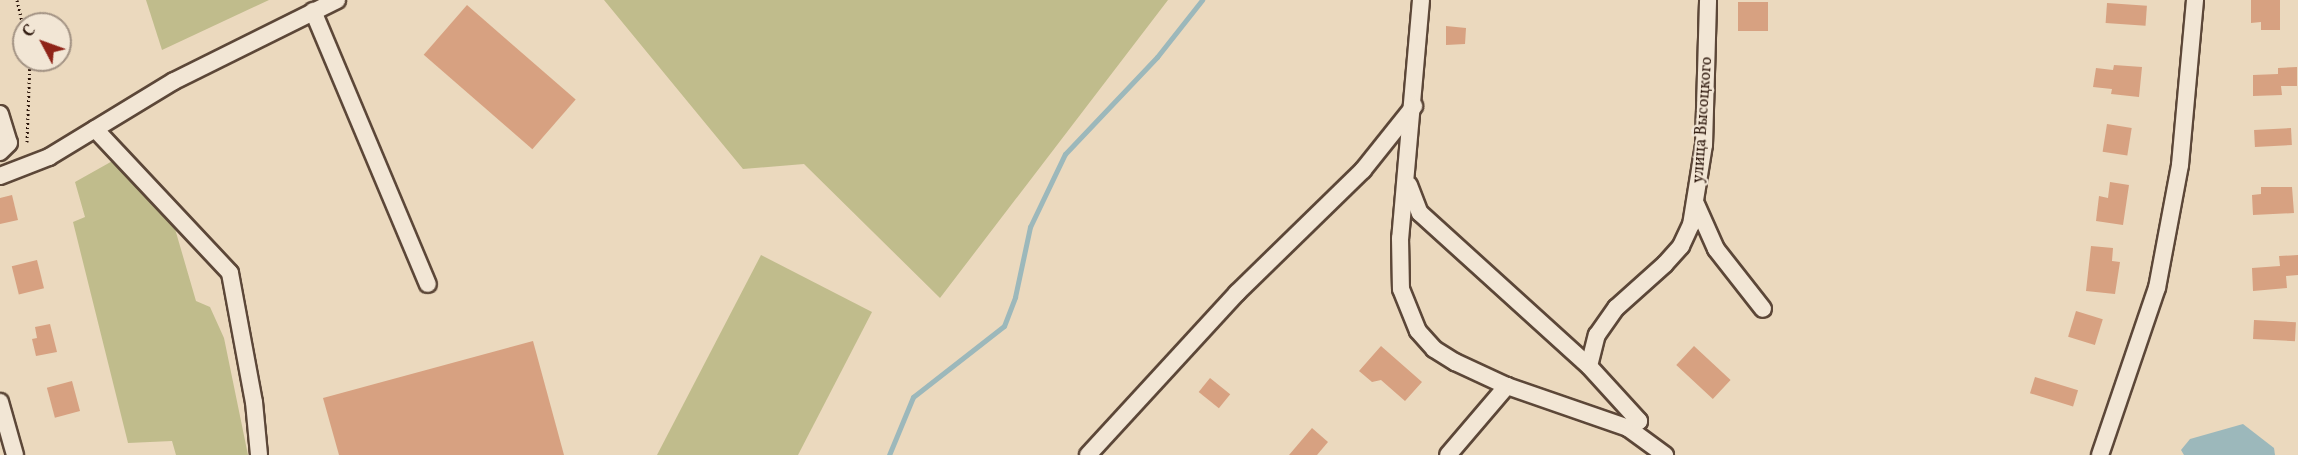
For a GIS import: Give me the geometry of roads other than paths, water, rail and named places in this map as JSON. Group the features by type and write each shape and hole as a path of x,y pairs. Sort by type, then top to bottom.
{"street":[{"path":"0,176 25,168 174,81 337,0"},
{"path":"1421,0 1414,106 1400,238 1401,289 1418,331 1434,349 1455,362 1507,386 1628,428 1665,455"},
{"name":"улица Высоцкого","path":"1589,366 1597,335 1616,308 1681,246 1696,204 1704,145 1708,0"},
{"path":"2100,455 2157,288 2180,165 2195,0"},
{"path":"313,11 428,284"},
{"path":"1088,455 1237,293 1363,170 1414,106"},
{"path":"0,114 9,143 0,152"},
{"path":"95,129 230,273 254,402 259,455"},
{"path":"1407,178 1420,213 1589,366 1639,420 1628,428"},
{"path":"1696,204 1716,249 1763,309"},
{"path":"1448,455 1507,386"},
{"path":"0,402 15,455"}],"water":[{"path":"2243,424 2274,448 2275,455 2184,455 2181,450 2190,439"}],"waterway":[{"path":"889,455 913,397 1004,326 1015,297 1030,227 1065,154 1157,57 1202,0"}]}
